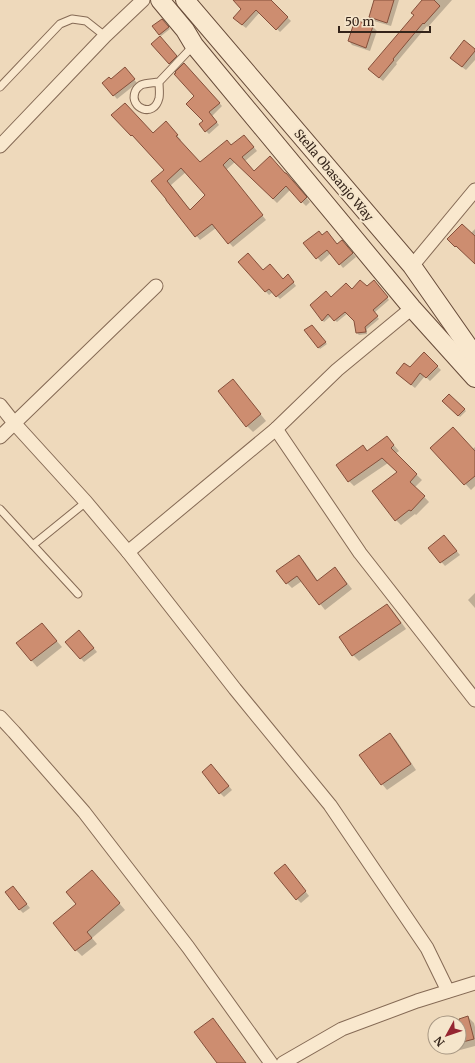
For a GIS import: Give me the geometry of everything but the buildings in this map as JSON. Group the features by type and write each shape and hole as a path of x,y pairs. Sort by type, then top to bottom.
{"street":[{"path":"0,146 105,36 143,0"},
{"path":"160,0 185,30 194,45 412,308 475,378"},
{"name":"Stella Obasanjo Way","path":"185,0 412,266 475,356"},
{"path":"412,266 475,190"},
{"path":"0,437 156,286"},
{"path":"128,552 276,429 337,370 412,308"},
{"path":"0,405 128,552 234,689 330,805 427,948 448,991"},
{"path":"276,429 360,553 475,700"},
{"path":"0,717 84,812 188,947 271,1063"},
{"path":"283,1063 342,1029 417,1001 475,984"}],"lane":[{"path":"0,88 60,24 72,19 86,21 105,36"},
{"path":"159,82 194,45"},
{"path":"33,545 86,502"},
{"path":"0,509 78,594"}]}
